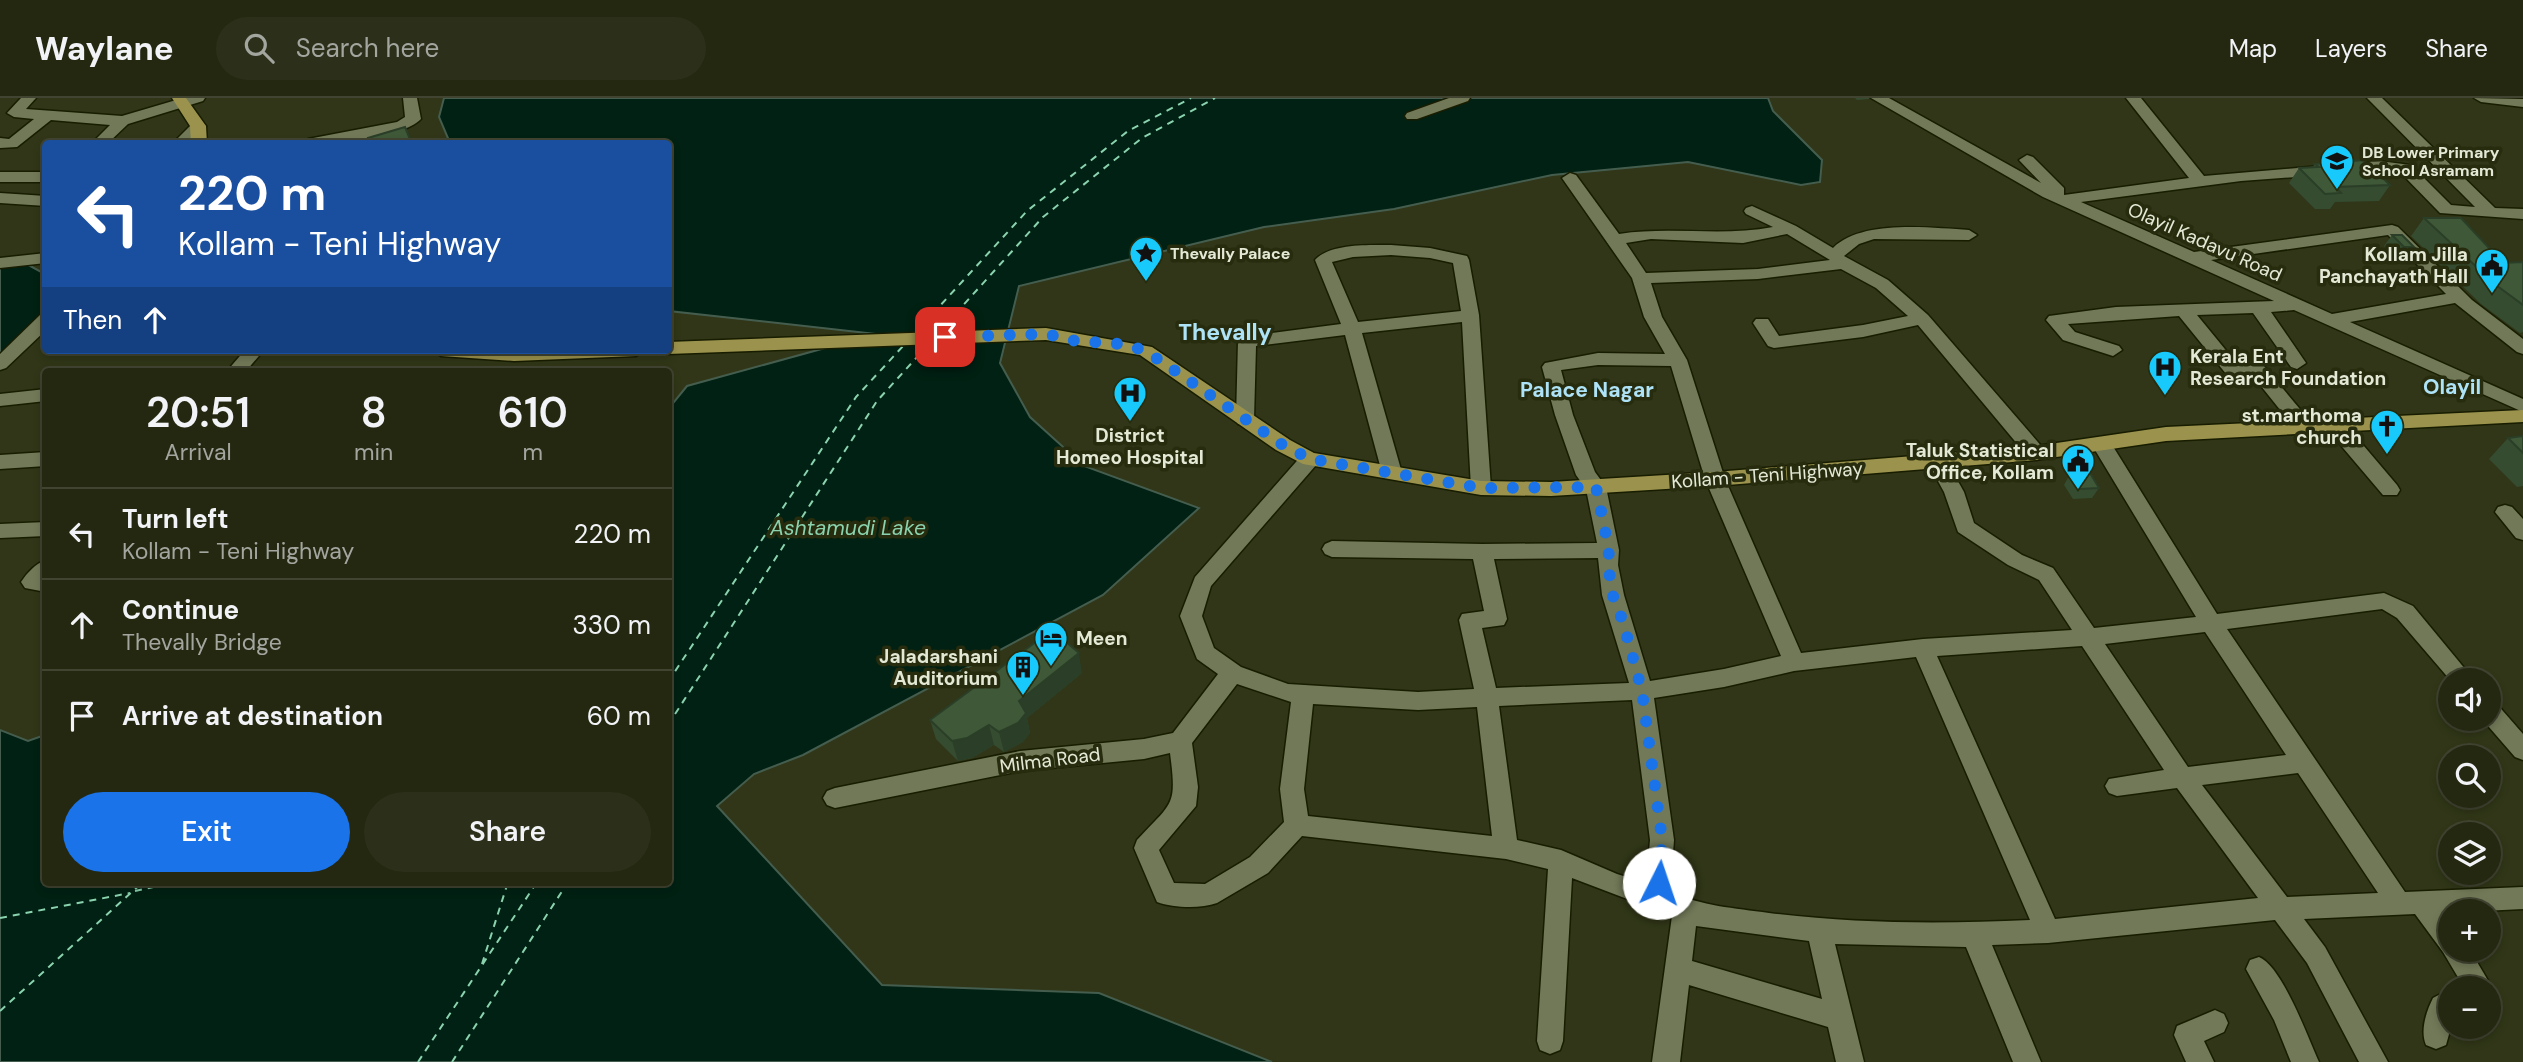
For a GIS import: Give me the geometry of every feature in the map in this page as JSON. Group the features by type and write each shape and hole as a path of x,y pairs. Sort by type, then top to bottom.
{"main road":[{"path":"187,100 198,127 199,140"},
{"name":"Kollam - Teni Highway","path":"672,348 794,341 1046,334 1076,341 1122,344 1146,351 1283,445 1310,459 1481,488 1596,487 1714,480 1938,463 2102,445 2166,434 2523,416"}],"street":[{"path":"29,98 14,113 123,121 187,100"},
{"path":"328,140 402,126 413,118 410,98"},
{"path":"1412,116 1463,98"},
{"name":"Olayil Kadavu Road","path":"1878,98 2064,200 2295,306 2523,406"},
{"path":"2133,98 2199,181"},
{"path":"2374,98 2489,211"},
{"path":"2481,98 2523,103"},
{"path":"0,143 12,144 46,117"},
{"path":"102,140 123,121"},
{"path":"183,140 198,127"},
{"path":"2027,160 2064,200 2199,181 2379,166 2405,167 2446,210 2523,214"},
{"path":"0,177 42,177"},
{"path":"1570,178 1641,278 1653,317 1678,360 1714,480 1794,662"},
{"path":"0,198 39,199"},
{"path":"1752,211 1790,229 1882,284 1922,320 2036,453"},
{"path":"1615,240 1651,234 1743,238 1790,229"},
{"path":"2189,258 2392,230 2460,297 2523,348"},
{"path":"1839,260 1849,242 1880,233 1969,235"},
{"path":"1392,472 1352,330 1323,260 1340,253 1393,251 1451,256 1461,260 1470,315 1481,488"},
{"path":"0,263 42,258"},
{"path":"1641,278 1758,274 1839,260"},
{"path":"2329,320 2460,297"},
{"path":"2113,350 2068,336 2055,320 2116,313 2295,306"},
{"path":"2258,307 2297,363"},
{"path":"2183,310 2233,371 2258,370 2304,426"},
{"path":"1245,419 1247,341 1470,315"},
{"path":"1762,323 1774,342 1863,331 1922,320"},
{"path":"0,364 42,323"},
{"path":"26,338 42,338"},
{"path":"239,368 251,354"},
{"path":"1657,898 1662,839 1642,691 1613,596 1608,565 1609,550 1596,487 1586,475 1564,415 1551,367 1574,361 1615,358 1678,360"},
{"path":"0,400 42,395"},
{"path":"2334,424 2390,490"},
{"path":"2102,445 2211,623 2305,762 2409,901 2438,931"},
{"path":"0,462 42,459"},
{"path":"1310,459 1202,583 1191,616 1205,653 1233,673 1287,693 1418,701 1642,691 1724,678 1794,662 1923,648 2117,635 2384,601 2404,612 2453,668"},
{"path":"1938,463 1954,492 1965,527 2015,560 2046,574 2182,777 2316,955 2374,1062"},
{"path":"2505,512 2523,533"},
{"path":"0,531 42,529"},
{"path":"1332,549 1482,552 1609,550"},
{"path":"1482,552 1496,619 1470,620 1487,699 1506,848"},
{"path":"42,572 32,582 42,583"},
{"path":"1923,648 2048,931"},
{"path":"1233,673 1203,708 1180,741 1186,787 1184,806 1146,848 1166,894 1208,895 1259,865 1297,825"},
{"path":"1297,825 1292,789 1303,694"},
{"path":"2501,724 2523,750"},
{"name":"Milma Road","path":"835,798 1020,761 1144,749 1180,741"},
{"path":"2117,786 2305,762"},
{"path":"1297,825 1506,848 1561,861 1612,884 1657,898 1685,911 1819,931 1975,934 2048,931 2240,910 2523,898"},
{"path":"1550,1041 1561,861"},
{"path":"1666,1062 1685,911"},
{"path":"1819,931 1850,1062"},
{"path":"1975,934 2027,1062"},
{"path":"1678,969 1839,1017"},
{"path":"2259,969 2284,1012 2305,1062"},
{"path":"2200,1062 2188,1035 2215,1023"},
{"path":"2436,1037 2438,1027"}],"water":[{"name":"Ashtamudi Lake","path":"444,98 1768,98 1773,111 1822,160 1820,182 1801,185 1688,162 1552,175 1394,209 1264,227 1019,286 1000,363 1030,417 1084,466 1199,508 1103,595 803,755 754,774 717,806 882,985 1099,993 1272,1062 0,1062 0,730 28,741 42,736 42,886 672,886 672,404 687,386 876,334 672,311 672,140 449,140 439,117"},
{"path":"23,262 42,272 42,310 41,323 0,360 0,268"}],"building":[{"path":"405,127 410,140 369,140 368,138"},
{"path":"2364,160 2390,185 2335,187 2341,193 2325,194 2299,168 2319,167 2315,164"},
{"path":"2424,218 2461,218 2503,263 2523,262 2523,305 2496,285"},
{"path":"2392,235 2402,235 2414,247 2404,247"},
{"path":"2523,436 2523,453 2508,438"},
{"path":"2090,473 2099,488 2079,489 2070,474"},
{"path":"1052,630 1079,653 1019,701 1026,713 1018,723 999,732 989,725 967,738 952,741 930,720"}],"ferry route":[{"path":"915,333 1027,211 1128,131 1191,98"},
{"path":"938,333 1043,217 1142,138 1215,98"},
{"path":"672,676 856,397 904,345"},
{"path":"672,719 877,401 928,345"},
{"path":"0,1011 139,886"},
{"path":"135,891 158,886"},
{"path":"482,964 507,886"},
{"path":"418,1062 534,886"},
{"path":"452,1062 565,886"},
{"path":"0,918 130,893"}],"place":[{"name":"DB Lower Primary School Asramam","path":"2337,191"},
{"name":"Thevally Palace","path":"1146,283"},
{"name":"Kollam Jilla Panchayath Hall","path":"2492,295"},
{"name":"Kerala Ent Research Foundation","path":"2165,397"},
{"name":"District Homeo Hospital","path":"1130,423"},
{"name":"st.marthoma church","path":"2387,456"},
{"name":"Taluk Statistical Office, Kollam","path":"2078,491"},
{"name":"Meen","path":"1051,668"},
{"name":"Jaladarshani Auditorium","path":"1023,697"}],"district":[{"name":"Thevally","path":"1225,332"},
{"name":"Olayil","path":"2452,387"},
{"name":"Palace Nagar","path":"1587,390"}],"route":[{"path":"945,337 1046,334 1076,341 1122,344 1146,351 1283,445 1310,459 1481,488 1596,487 1609,550 1608,565 1613,596 1642,691 1662,839 1659,883"}]}
